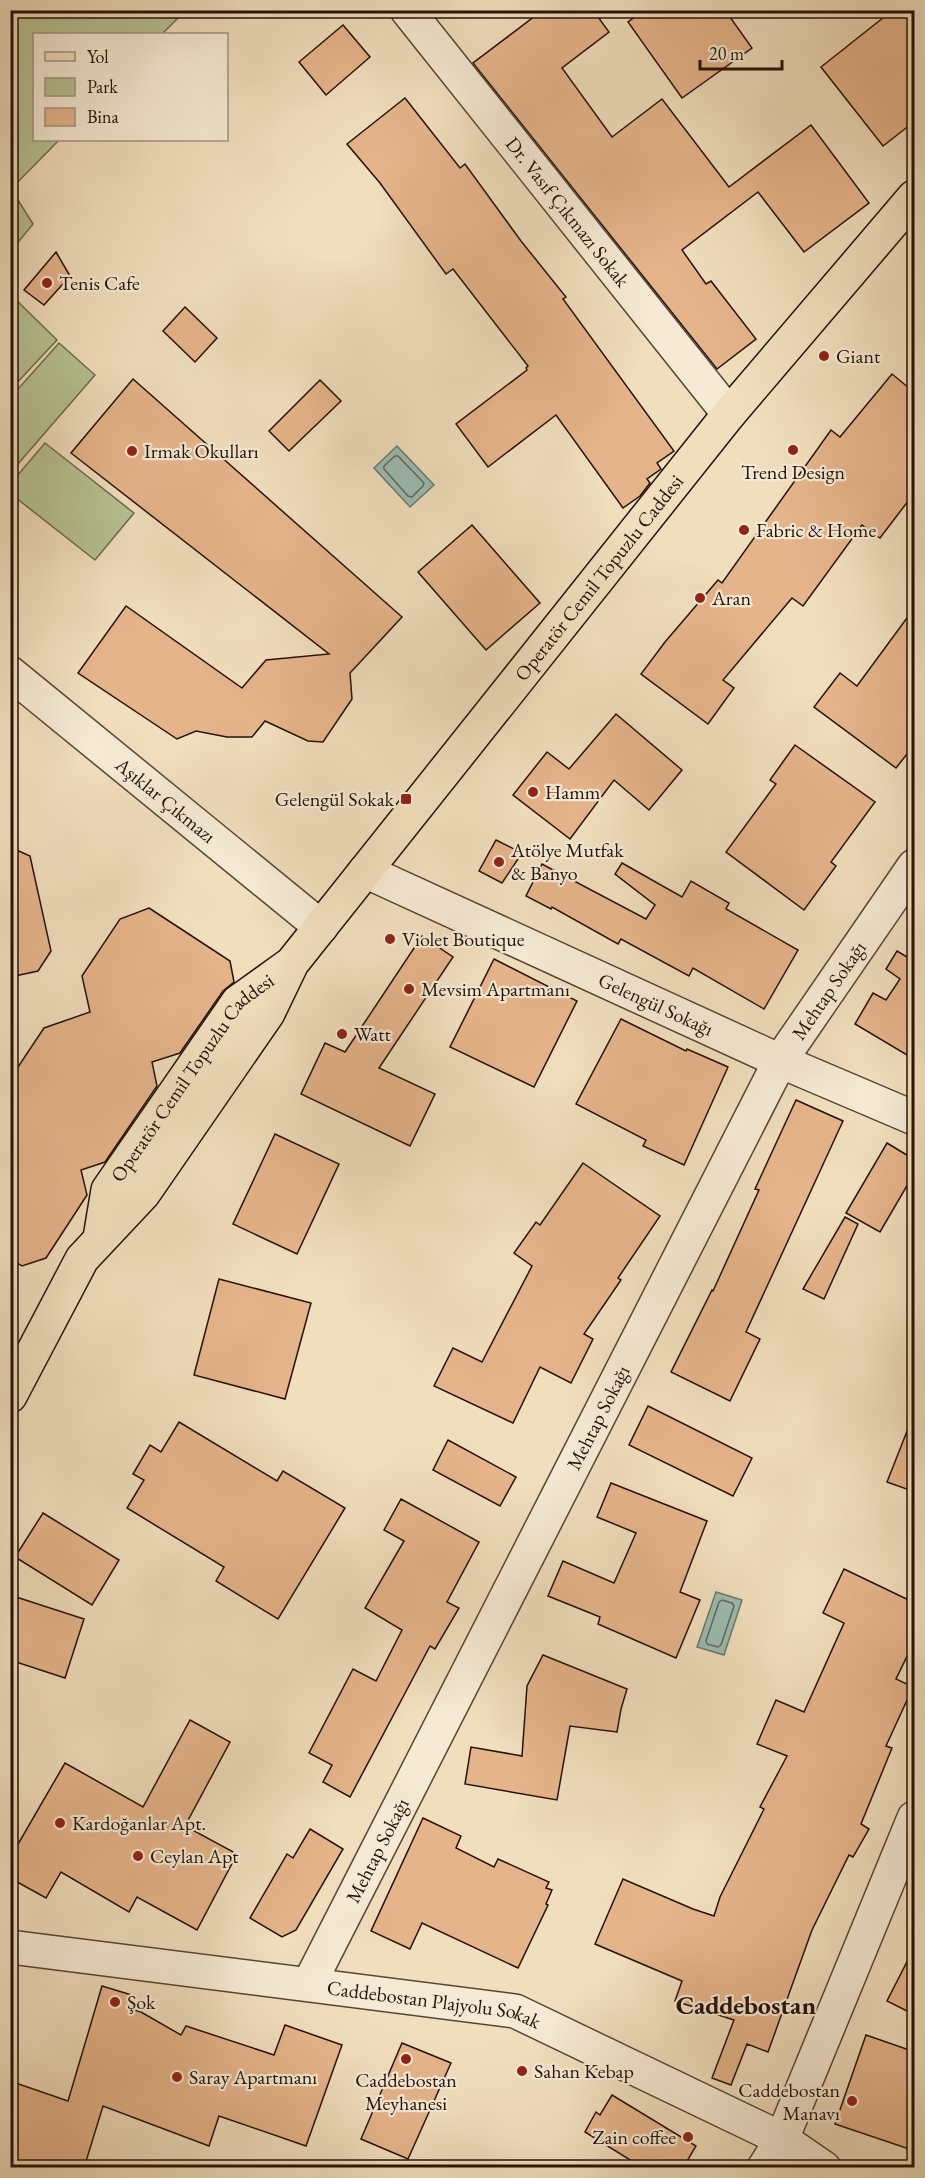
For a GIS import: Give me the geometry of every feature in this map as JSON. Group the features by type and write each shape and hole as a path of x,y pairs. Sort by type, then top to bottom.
{"main road":[{"name":"Operatör Cemil Topuzlu Caddesi","path":"11,1393 82,1259 100,1238 108,1190 238,1002 292,963 729,414 915,197"}],"street":[{"name":"Dr. Vasıf Çıkmazı Sokak","path":"407,10 729,414"},
{"name":"Aşıklar Çıkmazı","path":"10,673 321,927"},
{"name":"Mehtap Sokağı","path":"309,1984 780,1061 915,866"},
{"name":"Gelengül Sokağı","path":"365,871 780,1061 915,1118"},
{"path":"764,2168 782,2139 915,1818"},
{"name":"Caddebostan Plajyolu Sokak","path":"10,1947 515,2010 782,2139 824,2168"}],"green space":[{"path":"11,10 185,11 163,33 33,33 33,141 58,141 11,189"},
{"path":"11,189 33,224 11,251"},
{"path":"11,295 57,340 10,389"},
{"path":"59,343 95,375 11,472 11,397"},
{"path":"45,443 134,513 95,560 11,494 11,483"}],"water":[{"path":"397,446 434,485 410,507 374,468"},
{"path":"716,1592 742,1600 724,1655 697,1647"}],"building":[{"path":"543,10 593,10 609,32 562,68 612,137 662,99 729,187 811,125 869,203 804,252 758,192 682,250 706,284 711,281 756,339 717,369 473,63"},
{"path":"644,10 725,10 752,48 682,98 628,22"},
{"path":"893,10 907,10 915,20 915,121 883,146 821,67"},
{"path":"343,25 370,57 326,95 299,62"},
{"path":"405,98 460,168 465,164 521,241 566,297 563,299 674,451 657,463 661,469 647,479 650,483 640,496 623,508 556,415 488,467 456,424 527,370 528,366 453,269 446,274 380,183 347,144"},
{"name":"Tenis Cafe","path":"56,252 70,276 44,305 24,290"},
{"path":"185,307 217,338 195,362 163,331"},
{"path":"892,374 915,393 915,492 880,538 862,525 803,606 792,598 723,680 734,688 708,724 641,674 718,580 722,583 831,430 840,437"},
{"path":"133,379 402,617 350,673 352,699 323,742 308,741 265,721 252,737 227,737 196,731 177,739 78,673 126,606 242,688 266,660 329,654 71,453"},
{"path":"320,380 341,401 289,451 269,431"},
{"path":"472,525 540,603 486,650 418,572"},
{"path":"915,607 915,744 896,768 814,707 840,673 857,686"},
{"path":"616,714 682,770 649,810 614,780 570,839 513,795 547,752 569,769"},
{"path":"795,745 875,802 831,862 836,866 804,910 726,852 776,784 770,780"},
{"path":"496,840 522,853 502,883 479,871"},
{"path":"10,847 30,856 51,951 38,971 10,977"},
{"path":"622,863 682,897 691,881 729,903 726,909 798,950 764,1009 693,968 689,976 621,939 618,944 552,907 551,909 526,896 542,864 646,919 655,905 615,874"},
{"path":"149,908 230,961 234,982 223,991 180,1053 152,1062 157,1086 105,1162 81,1170 87,1195 46,1258 22,1266 10,1258 10,1079 44,1028 90,1012 82,976 120,919"},
{"path":"422,936 453,957 379,1068 435,1094 410,1146 301,1094 325,1043 345,1052"},
{"path":"897,951 912,960 915,956 915,1041 907,1055 855,1024 873,993 886,1000 900,979 886,969"},
{"path":"494,959 577,1001 534,1087 450,1047"},
{"path":"621,1019 686,1051 687,1049 728,1067 684,1165 643,1146 646,1140 576,1104"},
{"path":"796,1100 843,1121 746,1332 760,1339 730,1401 671,1372 713,1291 759,1190 755,1189"},
{"path":"275,1134 339,1164 297,1254 233,1224"},
{"path":"887,1143 915,1160 915,1172 880,1232 846,1213"},
{"path":"583,1163 660,1216 618,1278 621,1280 584,1334 593,1339 571,1383 540,1367 513,1423 434,1386 453,1348 482,1362 532,1266 514,1253 536,1222 540,1225"},
{"path":"845,1217 858,1224 824,1299 803,1289"},
{"path":"219,1279 311,1303 285,1399 194,1375"},
{"path":"648,1406 752,1458 733,1496 629,1445"},
{"path":"913,1416 915,1416 915,1492 887,1482"},
{"path":"179,1422 277,1481 283,1471 345,1508 278,1619 216,1581 224,1567 127,1508 144,1480 133,1474 150,1445 161,1452"},
{"path":"448,1440 516,1477 500,1506 433,1470"},
{"path":"611,1483 707,1521 680,1592 700,1600 676,1658 598,1624 600,1617 548,1596 563,1561 614,1583 636,1533 597,1517"},
{"path":"401,1499 479,1542 447,1602 459,1608 435,1649 430,1646 350,1797 323,1782 332,1765 309,1753 353,1669 376,1681 402,1630 365,1608 404,1541 384,1530"},
{"path":"43,1513 119,1560 92,1605 15,1557"},
{"path":"844,1569 915,1603 915,1640 896,1679 913,1687 886,1746 892,1748 861,1824 869,1829 853,1857 849,1855 812,1930 768,2052 747,2044 731,2085 712,2078 734,2020 675,2001 682,1981 595,1944 623,1879 714,1916 720,1897 764,1809 760,1807 787,1756 757,1744 776,1700 804,1712 844,1623 823,1613"},
{"path":"10,1595 84,1619 65,1678 10,1660"},
{"path":"543,1655 627,1689 617,1732 570,1726 557,1800 465,1784 471,1747 522,1756 527,1686"},
{"path":"190,1720 230,1742 185,1826 237,1854 197,1930 137,1897 129,1912 61,1872 46,1898 10,1878 10,1858 65,1763 143,1807"},
{"path":"423,1818 461,1836 456,1848 494,1867 498,1859 549,1882 546,1888 552,1890 546,1904 548,1905 518,1968 422,1923 410,1949 371,1931"},
{"path":"310,1829 343,1849 296,1930 282,1937 250,1918 287,1854 293,1858"},
{"path":"915,1946 915,2015 887,2001"},
{"path":"102,1986 135,1996 131,2009 141,2012 181,2035 186,2026 274,2055 285,2025 342,2045 306,2146 219,2116 209,2146 103,2106 84,2168 10,2168 10,2081 68,2101"},
{"path":"866,2035 915,2052 915,2151 835,2124"},
{"path":"402,2043 451,2063 408,2159 361,2139"},
{"path":"612,2095 696,2146 683,2168 643,2168 585,2132 596,2112 600,2115"}],"place":[{"name":"Tenis Cafe","path":"47,283"},
{"name":"Giant","path":"824,356"},
{"name":"Trend Design","path":"793,450"},
{"name":"Irmak Okulları","path":"132,451"},
{"name":"Fabric & Home","path":"744,530"},
{"name":"Aran","path":"700,598"},
{"name":"Hamm","path":"533,792"},
{"name":"Gelengül Sokak","path":"406,799"},
{"name":"Atölye Mutfak & Banyo","path":"499,862"},
{"name":"Violet Boutique","path":"390,939"},
{"name":"Mevsim Apartmanı","path":"409,989"},
{"name":"Watt","path":"342,1034"},
{"name":"Kardoğanlar Apt.","path":"60,1823"},
{"name":"Ceylan Apt","path":"138,1856"},
{"name":"Şok","path":"115,2002"},
{"name":"Caddebostan Meyhanesi","path":"406,2059"},
{"name":"Sahan Kebap","path":"522,2071"},
{"name":"Saray Apartmanı","path":"177,2077"},
{"name":"Caddebostan Manavı","path":"852,2101"},
{"name":"Zain coffee","path":"688,2137"}],"district":[{"name":"Caddebostan","path":"746,2005"}]}
